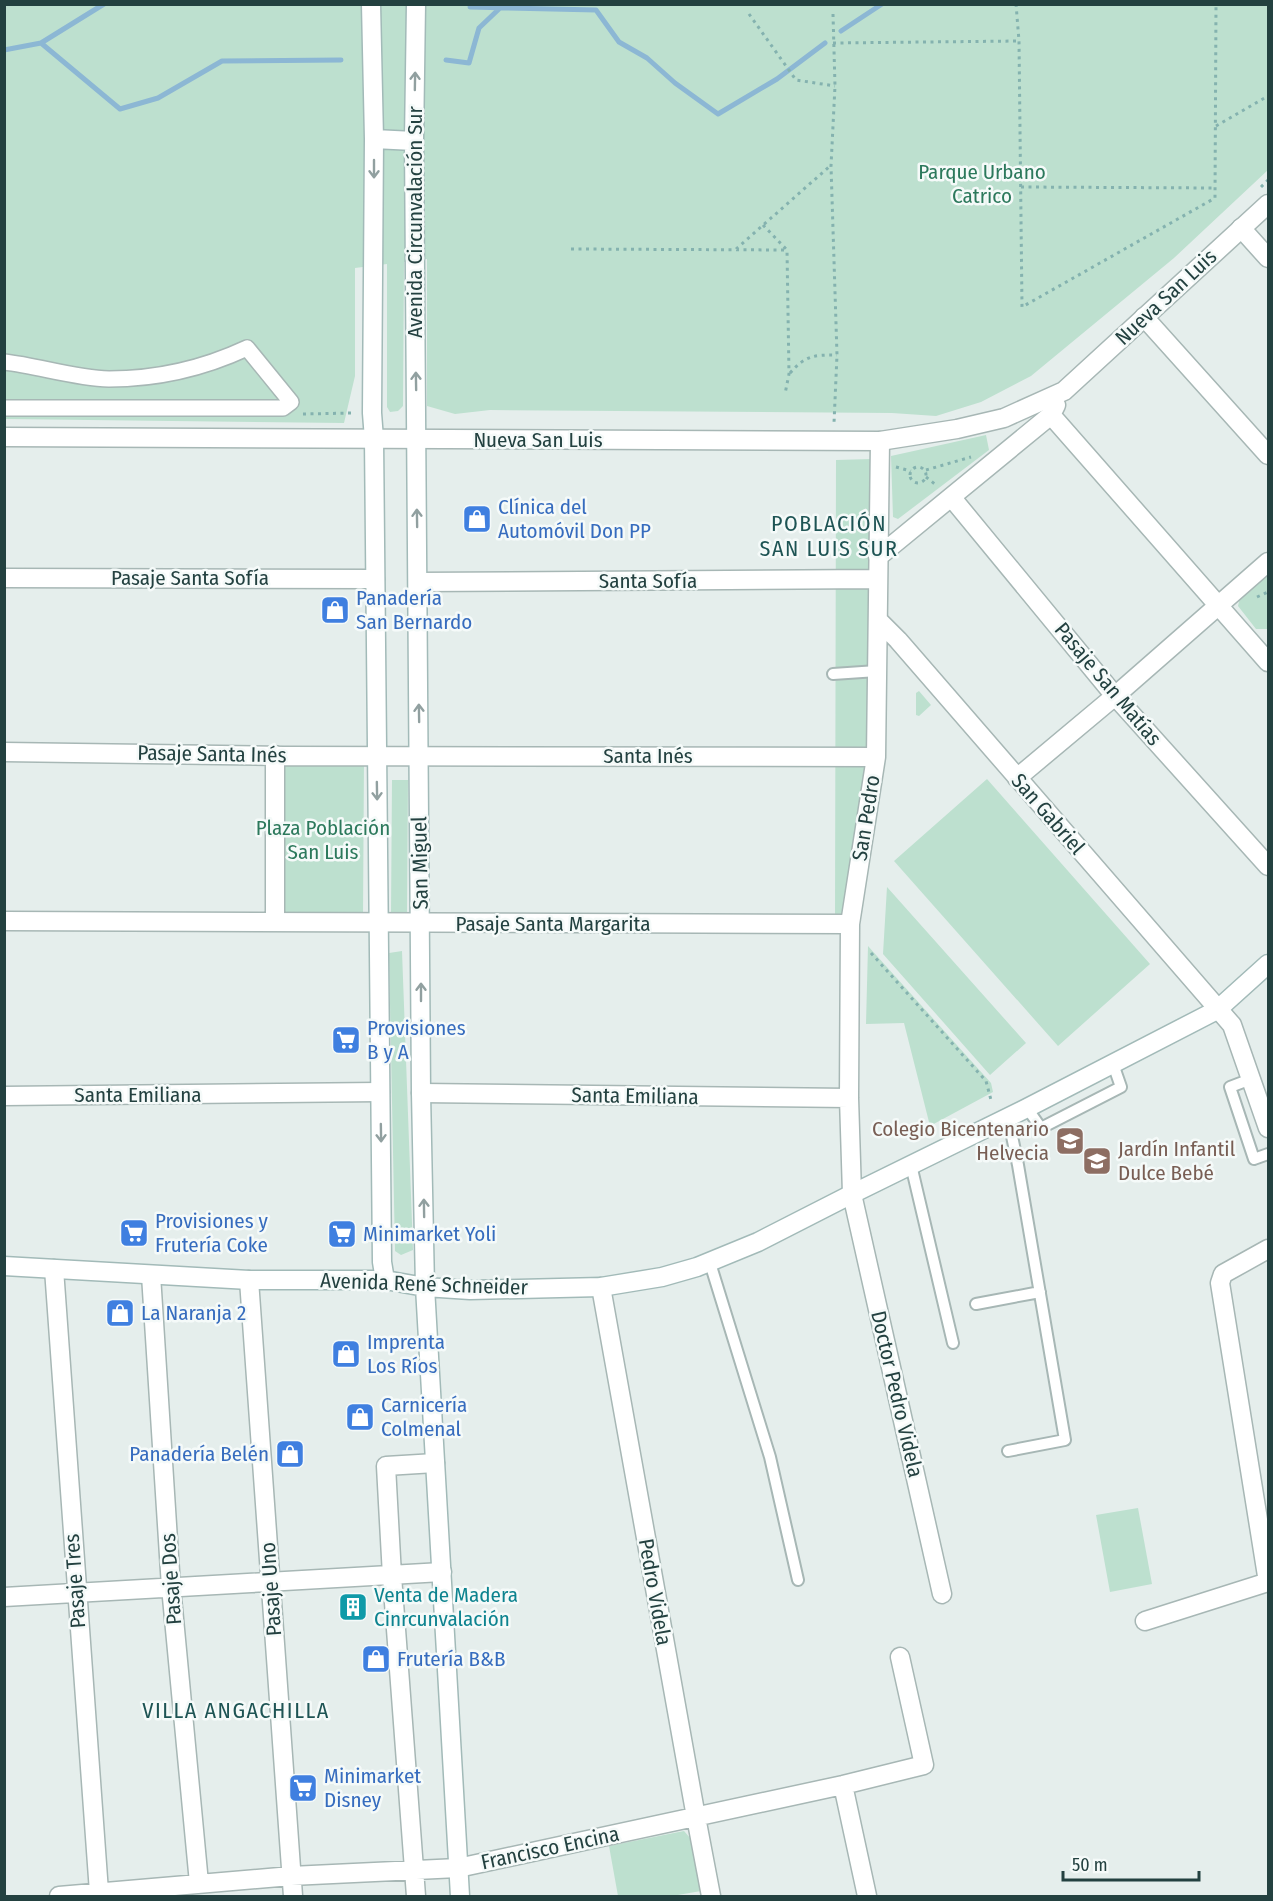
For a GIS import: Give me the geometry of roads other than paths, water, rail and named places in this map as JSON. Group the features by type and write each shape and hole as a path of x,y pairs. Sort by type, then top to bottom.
{"street":[{"name":"Avenida Circunvalación Sur","path":"371,4 374,139 372,413 374,439"},
{"name":"Avenida Circunvalación Sur","path":"416,4 414,141 416,439"},
{"path":"374,139 414,141"},
{"name":"Nueva San Luis","path":"4,437 880,441 957,429 1004,418 1064,391 1241,228 1264,196"},
{"path":"1241,228 1269,258"},
{"path":"1144,317 1269,455"},
{"path":"4,362 108,379 180,372 204,366 247,348 291,402 283,408 4,408"},
{"name":"Nueva San Luis","path":"878,557 1051,415 1064,391"},
{"path":"1051,415 1218,605 1265,650"},
{"name":"San Miguel","path":"374,439 382,1262 385,1280"},
{"name":"San Miguel","path":"416,439 421,1093 426,1287"},
{"name":"San Pedro","path":"852,1194 849,1098 850,924 876,757 880,441"},
{"name":"Pasaje San Matías","path":"952,498 1115,696 1269,866"},
{"path":"1017,778 1269,562"},
{"name":"Pasaje Santa Sofía","path":"4,578 375,579"},
{"name":"Santa Sofía","path":"418,582 878,579"},
{"name":"San Gabriel","path":"878,620 898,640 1217,1010"},
{"name":"Pasaje Santa Inés","path":"4,752 420,755"},
{"path":"275,755 275,922"},
{"name":"Santa Inés","path":"420,755 876,757"},
{"name":"Pasaje Santa Margarita","path":"4,921 850,924"},
{"name":"Avenida René Schneider","path":"4,1266 249,1280 385,1280 426,1287 470,1290 601,1287 662,1277 710,1263 758,1242 1113,1064 1217,1010 1269,964"},
{"path":"1217,1010 1232,1025 1269,1128"},
{"name":"Santa Emiliana","path":"4,1096 380,1092"},
{"name":"Santa Emiliana","path":"421,1093 849,1098"},
{"name":"Doctor Pedro Videla","path":"852,1194 942,1594"},
{"path":"1145,1621 1268,1582 1220,1283 1223,1274 1269,1249"},
{"name":"Pasaje Tres","path":"54,1269 99,1892"},
{"name":"Pasaje Dos","path":"151,1275 171,1587 199,1883"},
{"name":"Pasaje Uno","path":"249,1280 293,1896"},
{"path":"426,1287 460,1896"},
{"name":"Pedro Videla","path":"601,1287 711,1896"},
{"path":"416,1896 386,1466 435,1463"},
{"path":"4,1597 442,1572"},
{"name":"Francisco Encina","path":"59,1896 291,1876 458,1868 843,1785 924,1765 900,1657"},
{"path":"843,1785 867,1896"}],"lane":[{"path":"833,674 877,671"},
{"path":"1251,1079 1230,1087 1254,1159 1269,1154"},
{"path":"1008,1117 1065,1440 1008,1451"},
{"path":"911,1165 953,1343"},
{"path":"710,1263 770,1457 798,1580"},
{"path":"976,1304 1040,1292"}],"waterway":[{"path":"4,50 41,43 104,4"},
{"path":"841,31 882,4"},
{"path":"470,7 596,10 619,42 647,58 675,83 718,114 777,79 825,43"},
{"path":"446,60 469,63 479,28 500,8"},
{"path":"41,43 120,109 158,98 222,61 341,60"}],"place":[{"name":"Clínica del Automóvil Don PP","path":"477,519"},
{"name":"Panadería San Bernardo","path":"335,610"},
{"name":"Provisiones B y A","path":"346,1040"},
{"name":"Colegio Bicentenario Helvecia","path":"1070,1141"},
{"name":"Jardín Infantil Dulce Bebé","path":"1097,1161"},
{"name":"Provisiones y Frutería Coke","path":"134,1233"},
{"name":"Minimarket Yoli","path":"342,1234"},
{"name":"La Naranja 2","path":"120,1313"},
{"name":"Imprenta Los Ríos","path":"346,1354"},
{"name":"Carnicería Colmenal","path":"360,1417"},
{"name":"Panadería Belén","path":"290,1454"},
{"name":"Venta de Madera Cinrcunvalación","path":"353,1607"},
{"name":"Frutería B&B","path":"376,1659"},
{"name":"Minimarket Disney","path":"303,1788"}],"district":[{"name":"POBLACIÓN SAN LUIS SUR","path":"829,536"},
{"name":"VILLA ANGACHILLA","path":"236,1710"}],"park label":[{"name":"Parque Urbano Catrico","path":"982,184"},
{"name":"Plaza Población San Luis","path":"323,840"}]}
